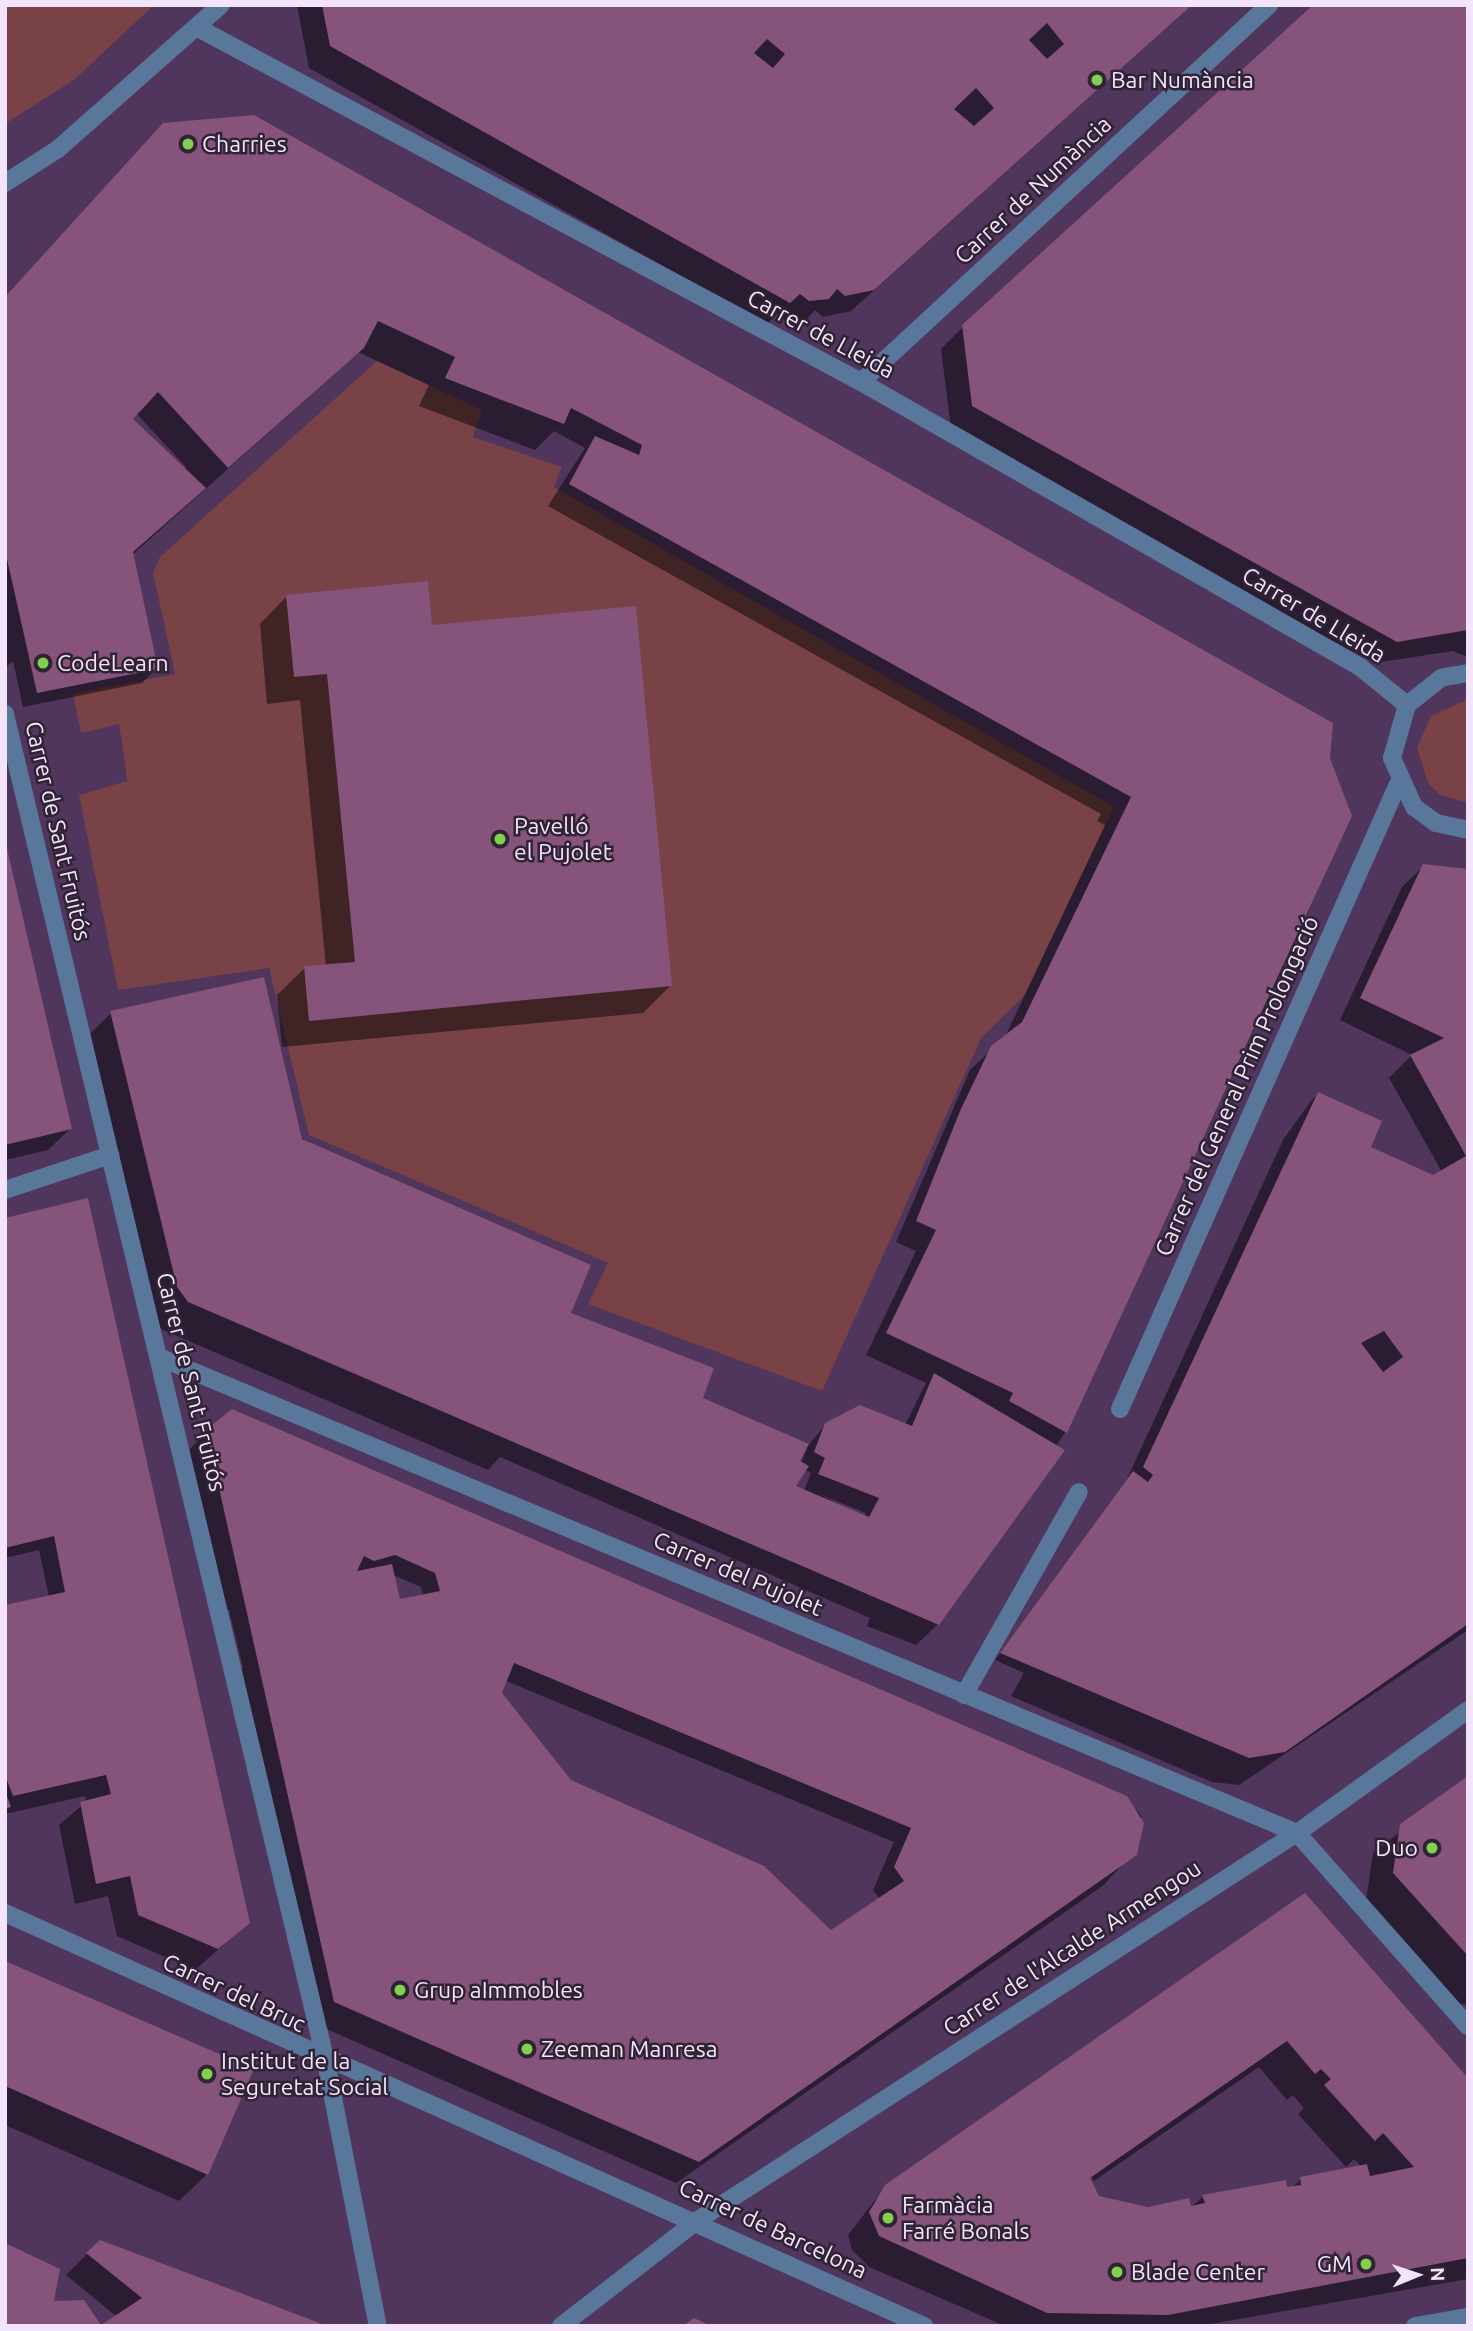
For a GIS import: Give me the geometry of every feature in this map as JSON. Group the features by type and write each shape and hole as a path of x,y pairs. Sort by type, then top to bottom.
{"street":[{"path":"5,183 58,149 198,29 221,5"},
{"name":"Carrer de Numància","path":"861,382 1269,5"},
{"name":"Carrer de Lleida","path":"198,29 861,382 1360,667 1407,705"},
{"path":"1468,673 1441,678 1407,705 1395,730 1398,784 1436,823 1468,830"},
{"name":"Carrer de Sant Fruitós","path":"5,714 161,1358 326,2062 378,2326"},
{"name":"Carrer del General Prim Prolongació","path":"1120,1409 1398,784"},
{"path":"5,1190 110,1155"},
{"name":"Carrer del Pujolet","path":"161,1358 1297,1833"},
{"path":"964,1695 1079,1492"},
{"name":"Carrer de l'Alcalde Armengou","path":"561,2326 698,2220 1297,1833 1468,1710"},
{"path":"1297,1833 1468,2026"},
{"name":"Carrer del Bruc","path":"5,1913 326,2062 600,2177"},
{"name":"Carrer de Barcelona","path":"600,2177 924,2326"},
{"path":"1415,2326 1468,2317"}],"shaded area":[{"path":"5,5 154,5 75,79 5,124"},
{"path":"377,361 482,410 473,437 562,467 554,487 1114,807 1024,996 981,1038 822,1391 588,1304 608,1263 309,1135 269,968 118,990 79,795 127,781 124,755 119,724 81,733 73,694 175,674 153,573 160,557"},
{"path":"1468,699 1468,803 1440,795 1428,783 1417,748 1431,716"}],"building":[{"path":"322,5 1192,5 874,290 845,296 837,289 829,299 809,301 800,294 790,303 330,46","holes":["1047,23 1064,44 1047,59 1029,40","767,39 785,54 773,68 754,53","976,88 994,108 974,126 954,109"]},
{"path":"1313,5 1468,5 1468,630 1397,642 972,406 962,325"},
{"path":"254,115 1333,723 1330,758 1352,816 1067,1433 1009,1401 1013,1393 886,1333 936,1230 916,1221 960,1111 991,1046 1022,1022 1131,797 569,484 595,436 639,455 642,445 571,408 564,424 445,378 455,357 378,321 364,348 228,468 158,392 133,419 206,488 133,552 158,669 37,693 5,550 5,297 163,123"},
{"name":"Pavelló el Pujolet","path":"428,581 432,625 636,606 672,986 309,1021 304,966 355,962 327,674 294,677 286,595"},
{"path":"5,840 72,1129 5,1145"},
{"path":"1423,864 1468,869 1468,1624 1285,1752 1249,1758 1000,1653 1133,1471 1148,1482 1153,1475 1143,1467 1318,1092 1382,1121 1371,1147 1433,1175 1466,1156 1410,1055 1444,1038 1360,998","holes":["1384,1331 1403,1357 1383,1372 1361,1343"]},
{"path":"264,977 302,1139 591,1265 571,1313 714,1368 703,1398 809,1444 800,1461 809,1466 796,1486 869,1517 879,1498 818,1474 825,1458 814,1452 825,1423 860,1405 912,1426 934,1373 1065,1450 939,1625 188,1302 177,1287 110,1011"},
{"path":"88,1198 250,1923 218,1949 138,1915 130,1876 96,1884 80,1802 111,1794 106,1775 13,1796 5,1775 5,1605 65,1592 54,1536 5,1548 5,1218"},
{"path":"232,1409 1127,1796 1144,1823 1137,1855 699,2162 334,2002 206,1430","holes":["395,1555 435,1573 440,1591 400,1599 392,1564 357,1571 364,1556 374,1561","514,1663 911,1828 894,1867 904,1881 831,1930 764,1866 571,1780 502,1693"]},
{"name":"Duo","path":"1468,1776 1468,1956 1393,1873 1400,1824"},
{"path":"5,1791 11,1807 5,1809"},
{"path":"1305,1893 1468,2078 1468,2258 1168,2315 1047,2313 879,2236 869,2212 885,2185","holes":["1287,2041 1315,2074 1321,2069 1331,2079 1324,2085 1375,2141 1383,2133 1414,2167 1370,2176 1367,2164 1300,2177 1301,2185 1287,2187 1286,2180 1202,2195 1205,2203 1191,2206 1189,2198 1148,2207 1099,2196 1090,2178"]},
{"path":"5,1961 254,2069 208,2175 5,2086"},
{"path":"100,2240 327,2326 5,2326 5,2243 60,2269 54,2301 84,2300 101,2325 142,2298 86,2253"},
{"path":"694,2318 711,2326 683,2326"}],"place":[{"name":"Bar Numància","path":"1097,80"},
{"name":"Charries","path":"188,144"},
{"name":"CodeLearn","path":"43,663"},
{"name":"Pavelló el Pujolet","path":"500,839"},
{"name":"Duo","path":"1432,1848"},
{"name":"Grup aImmobles","path":"400,1990"},
{"name":"Zeeman Manresa","path":"527,2049"},
{"name":"Institut de la Seguretat Social","path":"207,2074"},
{"name":"Farmàcia Farré Bonals","path":"888,2218"},
{"name":"GM","path":"1366,2264"},
{"name":"Blade Center","path":"1117,2272"}]}
